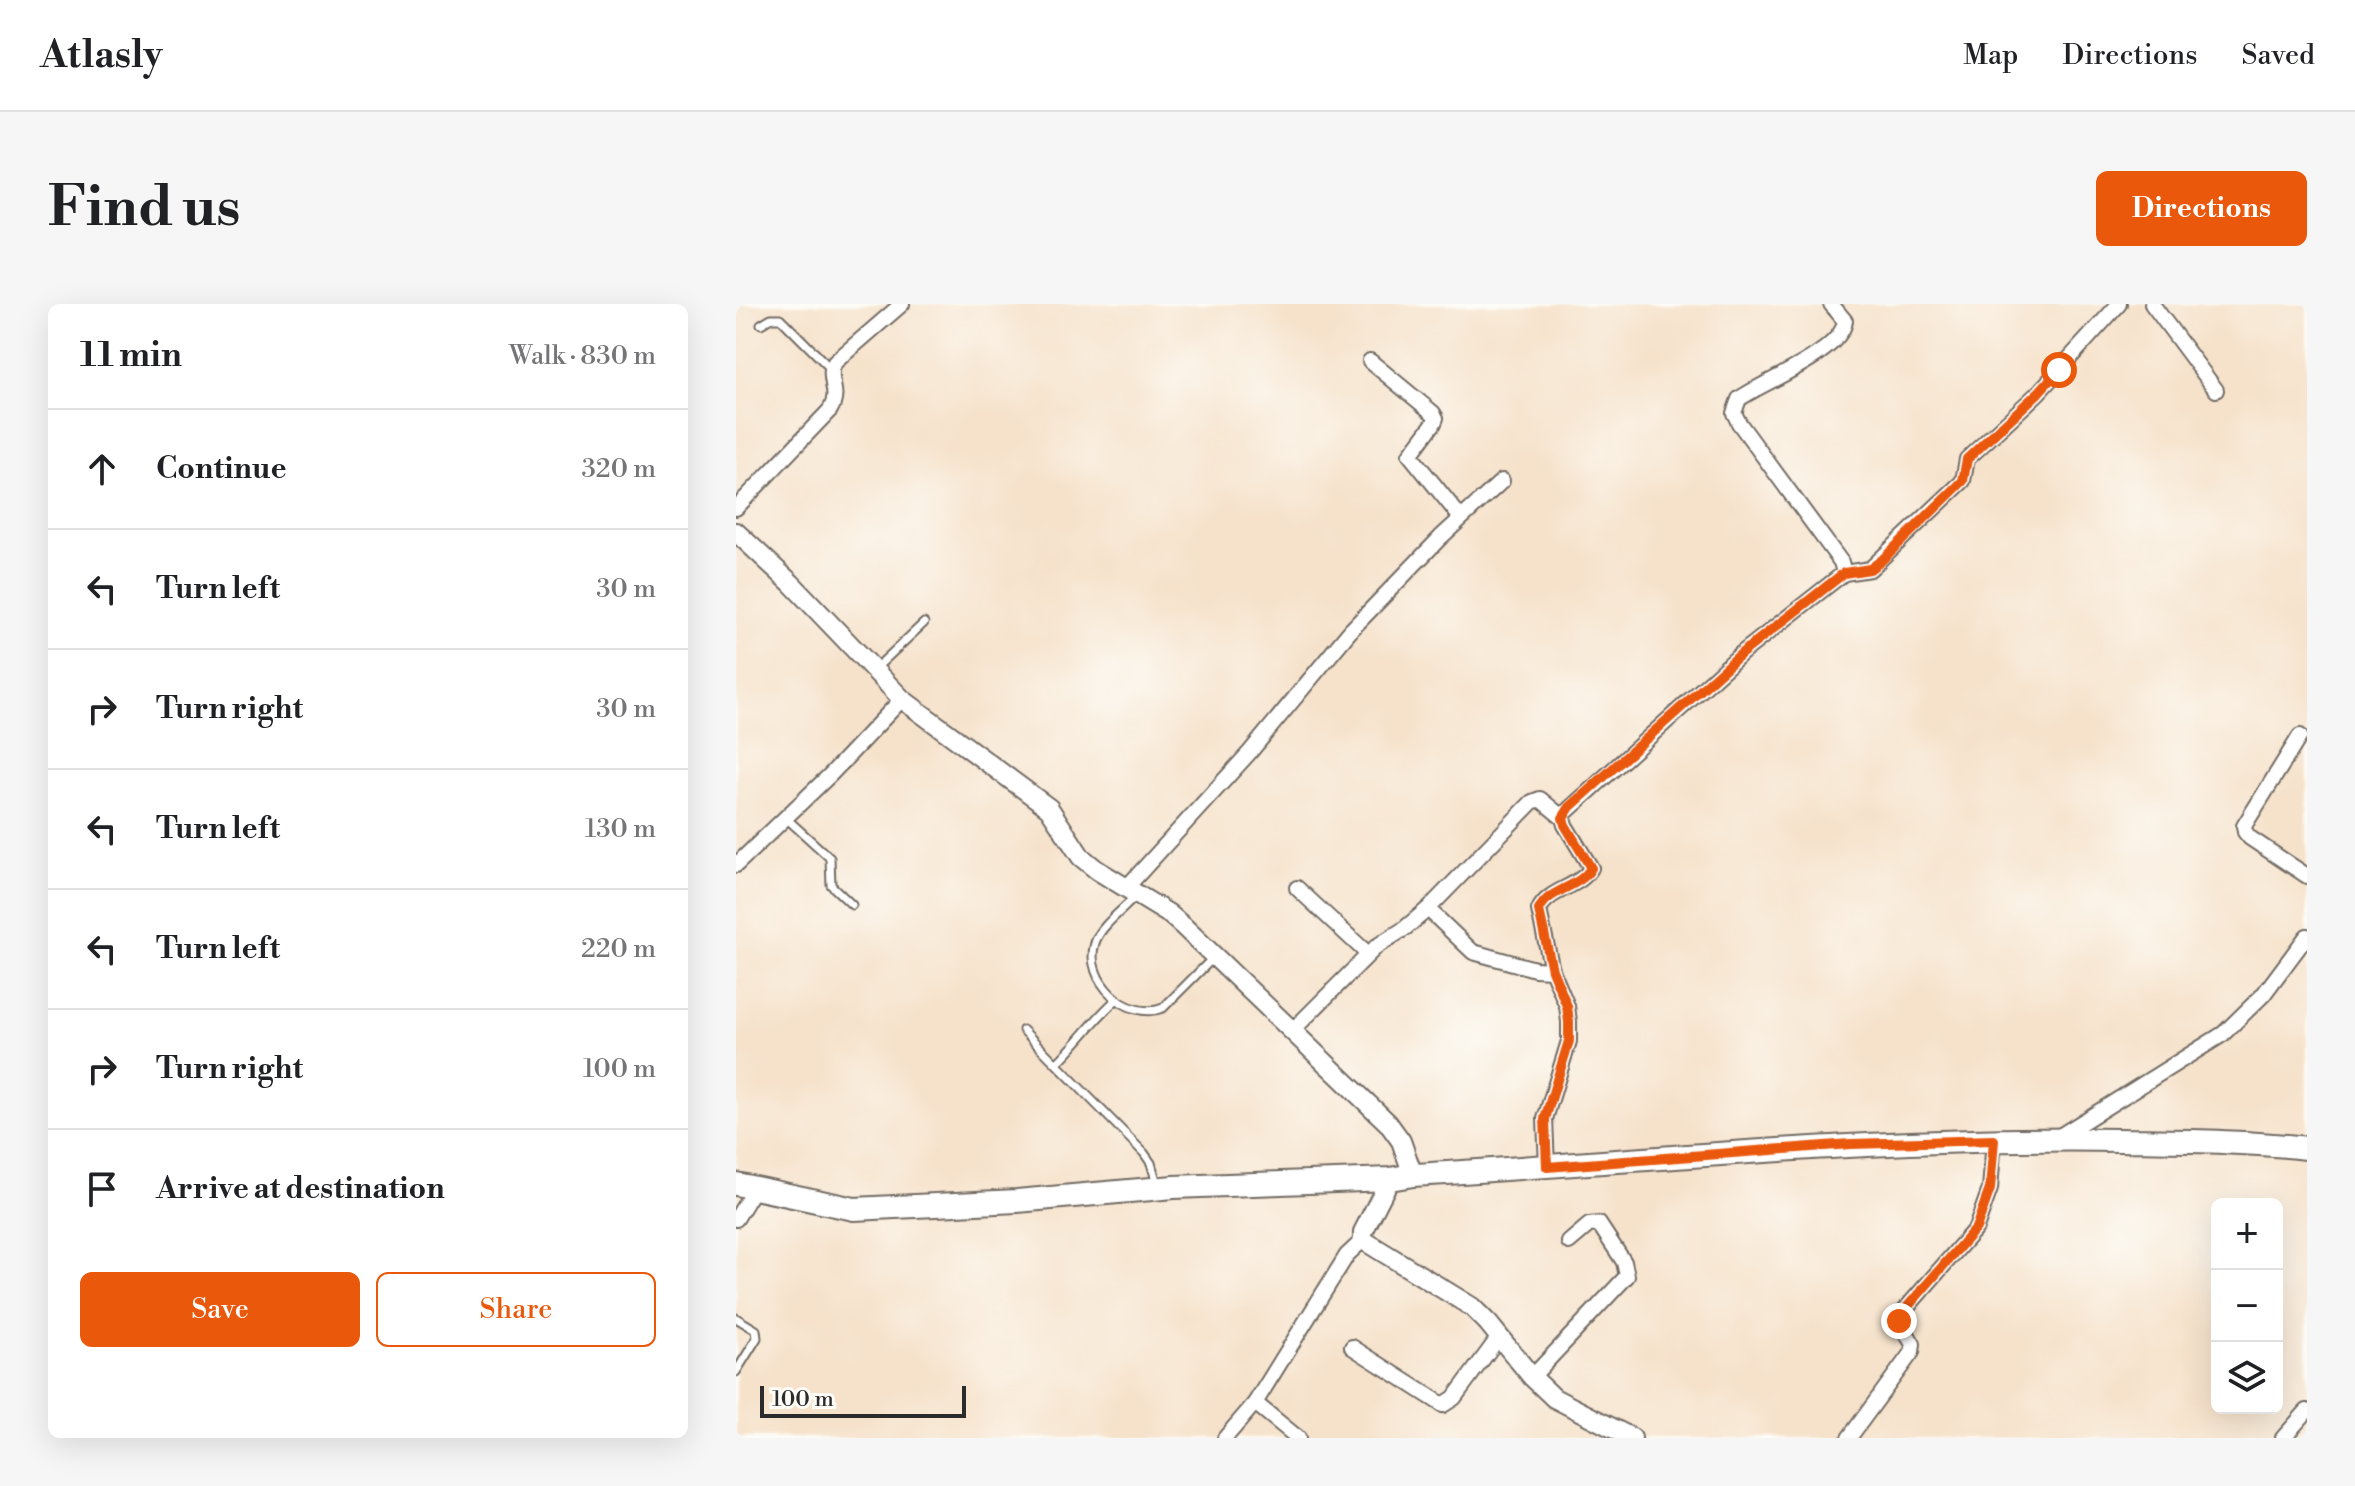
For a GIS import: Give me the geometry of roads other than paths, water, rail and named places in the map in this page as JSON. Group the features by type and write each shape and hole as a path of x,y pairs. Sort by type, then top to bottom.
{"main road":[{"path":"746,1186 854,1209 1402,1177 1850,1144 2055,1139 2228,1142 2307,1148"}],"street":[{"path":"736,508 830,410 837,393 831,369 840,356 902,304"},
{"path":"1831,304 1845,321 1840,336 1805,361 1739,399 1734,413 1841,562 1844,573"},
{"path":"1563,818 1570,807 1742,653 1844,573 1870,569 1963,481 1967,459 2038,393 2119,304"},
{"path":"2152,304 2216,390"},
{"path":"1370,361 1436,418 1410,455 1461,518"},
{"path":"1132,891 1351,630 1461,518 1502,481"},
{"path":"736,532 791,583 902,699 1035,795 1049,808 1081,857 1169,914 1396,1132 1402,1177 1363,1232 1363,1240 1347,1255 1255,1403 1225,1438"},
{"path":"736,865 902,699"},
{"path":"2300,736 2244,826 2250,838 2307,876"},
{"path":"1292,1031 1368,954 1428,909 1532,802 1540,799 1563,818 1591,868 1584,878 1546,900 1539,910 1552,970 1567,1006 1569,1022 1569,1041 1545,1119 1547,1167"},
{"path":"1297,888 1368,954"},
{"path":"1428,909 1473,952 1535,969 1552,970"},
{"path":"2055,1139 2223,1034 2263,995 2307,936"},
{"path":"1849,1438 1912,1352 1913,1344 1899,1321 1903,1312 1976,1228 1990,1189 1994,1140"},
{"path":"736,1219 746,1186"},
{"path":"1532,1377 1627,1276 1624,1262 1599,1224 1589,1225 1569,1242"},
{"path":"1363,1240 1472,1307 1554,1398 1632,1438"},
{"path":"1352,1347 1443,1405 1454,1398 1499,1337"},
{"path":"1255,1403 1298,1438"},
{"path":"2283,1438 2307,1411"}],"lane":[{"path":"761,324 771,318 780,318 831,369"},
{"path":"873,671 924,623"},
{"path":"786,818 830,858 831,885 852,905"},
{"path":"1132,891 1095,943 1098,975 1116,1000 1153,1012 1163,1008 1214,957"},
{"path":"1057,1063 1084,1037 1102,1011 1116,1000"},
{"path":"1023,1030 1144,1153 1151,1163 1158,1189"},
{"path":"736,1318 756,1330 757,1338 736,1372"}]}
